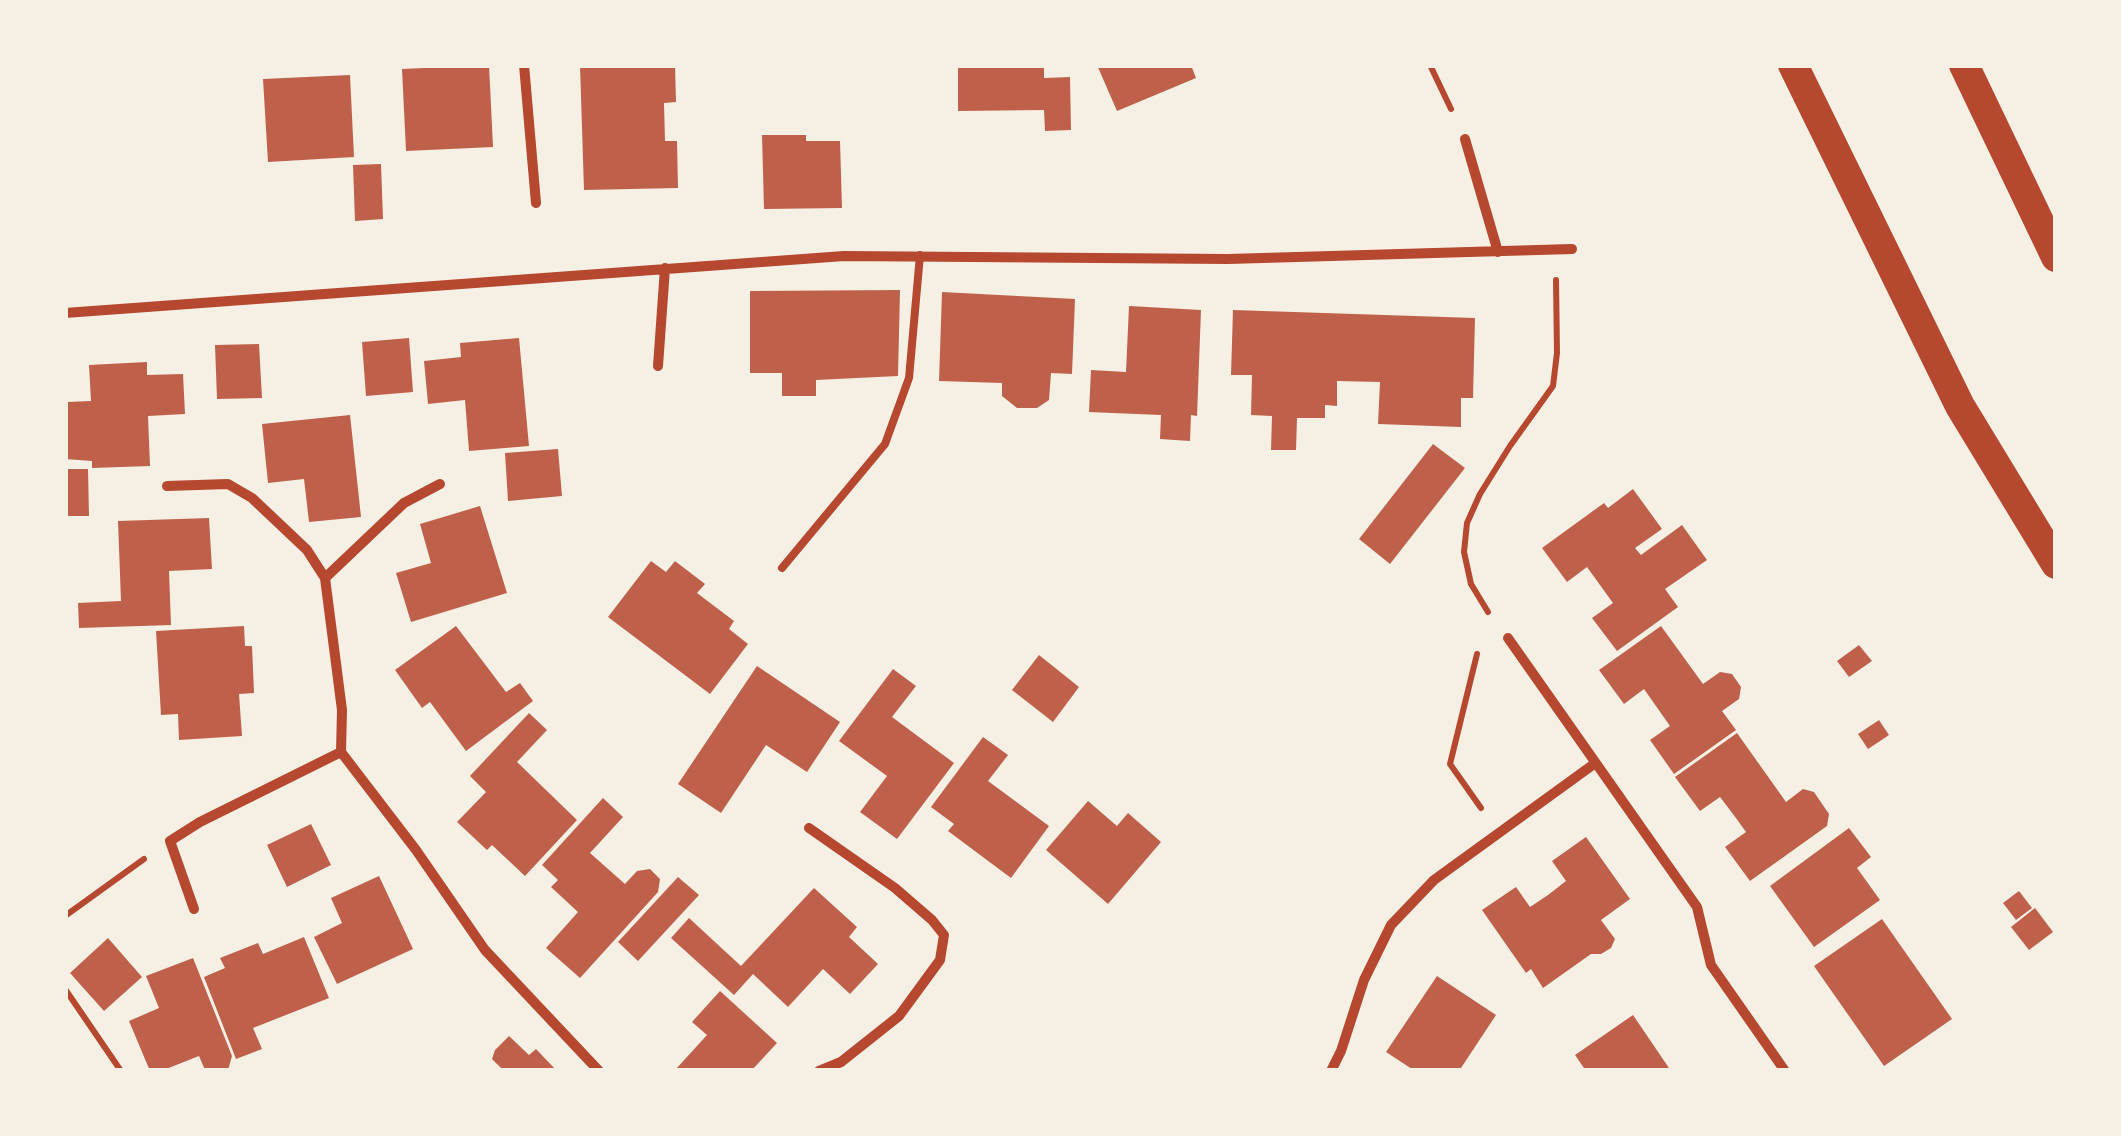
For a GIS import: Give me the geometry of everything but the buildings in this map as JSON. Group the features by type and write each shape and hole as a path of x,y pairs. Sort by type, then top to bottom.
{"highway":[{"path":"1793,65 1960,406 2056,564"},
{"path":"1964,65 2056,257"}],"street":[{"path":"524,65 536,203"},
{"path":"1465,139 1498,252"},
{"path":"65,313 844,256 1228,260 1572,249"},
{"path":"658,366 665,268"},
{"path":"166,486 228,484 307,550 325,578 342,710 341,752 416,850 484,950 599,1071"},
{"path":"325,578 404,502 440,484"},
{"path":"1508,638 1697,907 1711,965 1785,1071"},
{"path":"194,909 170,841 200,822 341,752"},
{"path":"1331,1071 1364,980 1391,925 1434,880 1594,764"},
{"path":"810,828 895,888 944,935 940,960 899,1016 841,1062 819,1071"}],"lane":[{"path":"782,568 885,444 909,378 920,255"}],"path":[{"path":"1430,65 1465,139"},
{"path":"1508,638 1470,584 1464,552 1467,523 1500,462 1553,386 1558,249"},
{"path":"1484,812 1450,764 1481,641 1499,626"},
{"path":"65,916 170,841"},
{"path":"65,989 122,1071"}]}
